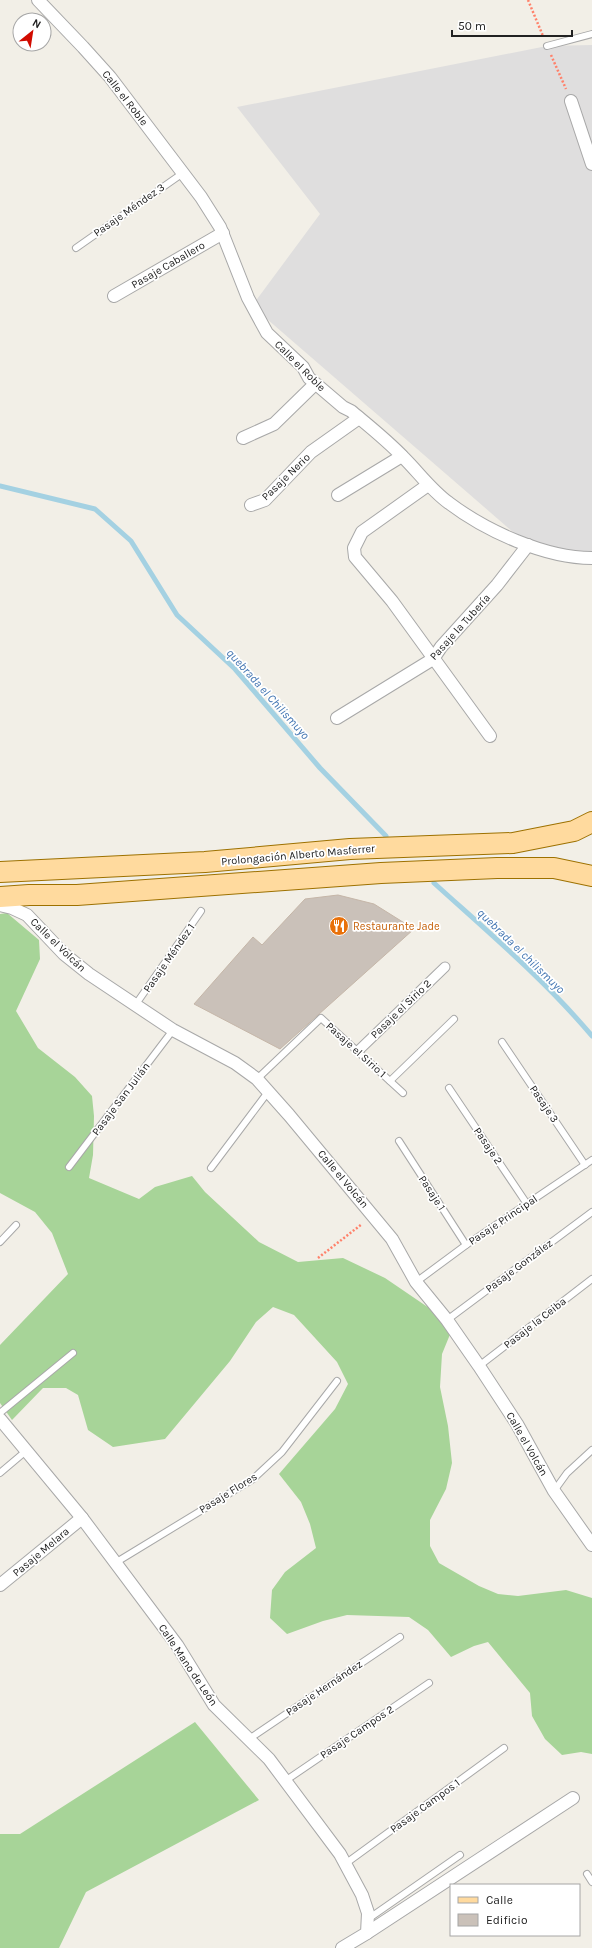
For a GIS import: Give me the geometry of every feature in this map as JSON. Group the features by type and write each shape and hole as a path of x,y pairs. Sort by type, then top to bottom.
{"main road":[{"name":"Prolongación Alberto Masferrer","path":"0,872 205,862 350,849 513,843 574,831 592,822"},
{"name":"Prolongación Alberto Masferrer","path":"0,897 28,895 77,895 373,874 497,868 554,868 592,876"}],"street":[{"name":"Calle el Roble","path":"38,0 110,77 201,196 223,233 248,298 260,323 267,333 303,367 309,378 343,408 359,418 402,456 428,485 449,504 498,534 554,554 592,558"},
{"path":"570,101 592,164"},
{"name":"Pasaje Caballero","path":"114,296 223,233"},
{"path":"243,438 274,424 315,384"},
{"name":"Pasaje Nerio","path":"251,505 265,500 311,452 359,418"},
{"path":"338,495 402,456"},
{"path":"428,485 362,532 354,548 355,557 392,601 490,736"},
{"name":"Pasaje la Tubería","path":"337,718 433,659 441,647 497,585 528,545"},
{"name":"Calle el Volcán","path":"0,905 27,916 64,954 89,974 173,1030 235,1062 257,1079 374,1215 392,1239 416,1282 447,1320 517,1424 554,1491 592,1545"},
{"name":"Pasaje el Sirio 2","path":"358,1051 445,967"},
{"name":"Calle Mano de León","path":"0,1418 82,1518 177,1645 214,1705 269,1759 340,1854 362,1895 368,1913 367,1933"},
{"name":"Pasaje Melara","path":"0,1585 82,1518"},
{"path":"342,1948 572,1798"}],"lane":[{"path":"547,46 592,34"},
{"name":"Pasaje Méndez 3","path":"76,248 183,173"},
{"name":"Pasaje Méndez 1","path":"136,1004 201,911"},
{"name":"Pasaje el Sirio 1","path":"257,1079 321,1018 403,1093"},
{"path":"390,1081 454,1019"},
{"name":"Pasaje San Julián","path":"69,1167 173,1030"},
{"name":"Pasaje 3","path":"502,1042 585,1165"},
{"name":"Pasaje 2","path":"448,1088 527,1204"},
{"path":"212,1168 268,1092"},
{"name":"Pasaje 1","path":"399,1141 466,1245"},
{"name":"Pasaje Principal","path":"416,1282 466,1245 592,1160"},
{"name":"Pasaje González","path":"447,1320 592,1212"},
{"path":"0,1242 16,1225"},
{"name":"Pasaje la Ceiba","path":"478,1366 592,1279"},
{"path":"0,1413 73,1353"},
{"name":"Pasaje Flores","path":"115,1563 253,1480 282,1452 337,1382"},
{"path":"554,1491 567,1472 592,1450"},
{"path":"0,1474 26,1451"},
{"name":"Pasaje Hernández","path":"248,1739 400,1637"},
{"name":"Pasaje Campos 2","path":"285,1781 429,1683"},
{"name":"Pasaje Campos 1","path":"345,1864 504,1748"},
{"path":"368,1918 460,1855"},
{"path":"587,1874 592,1882"}],"path":[{"path":"318,1258 374,1215"}],"shaded area":[{"path":"592,45 592,555 528,545 252,306 320,214 237,107 547,46"}],"green space":[{"path":"7,913 39,940 40,959 16,1011 38,1048 75,1077 92,1096 94,1116 93,1155 89,1178 139,1199 155,1187 192,1176 205,1192 259,1242 298,1262 343,1258 385,1278 432,1310 451,1332 442,1354 440,1387 448,1426 452,1463 446,1489 430,1520 430,1546 439,1563 479,1586 498,1594 518,1596 566,1590 592,1598 592,1754 581,1752 562,1755 545,1739 532,1716 530,1693 488,1642 474,1646 451,1657 428,1630 409,1617 347,1615 323,1621 287,1634 270,1618 272,1590 285,1572 316,1548 310,1524 301,1502 279,1474 335,1409 348,1384 337,1362 294,1315 273,1307 256,1322 230,1361 165,1439 113,1447 88,1430 78,1395 66,1388 43,1388 12,1420 0,1403 0,1345 68,1274 52,1233 35,1212 0,1193 0,914"},
{"path":"195,1722 259,1800 86,1892 59,1948 0,1948 0,1834 20,1834"}],"building":[{"path":"338,895 374,904 414,929 280,1049 194,1004 253,937 262,945 305,899"}],"waterway":[{"name":"quebrada el Chilismuyo","path":"0,486 95,509 131,541 177,615 235,669 320,768 386,836"},
{"name":"quebrada el chilismuyo","path":"434,883 536,976 592,1036"}],"place":[{"name":"Restaurante Jade","path":"339,926"}]}
